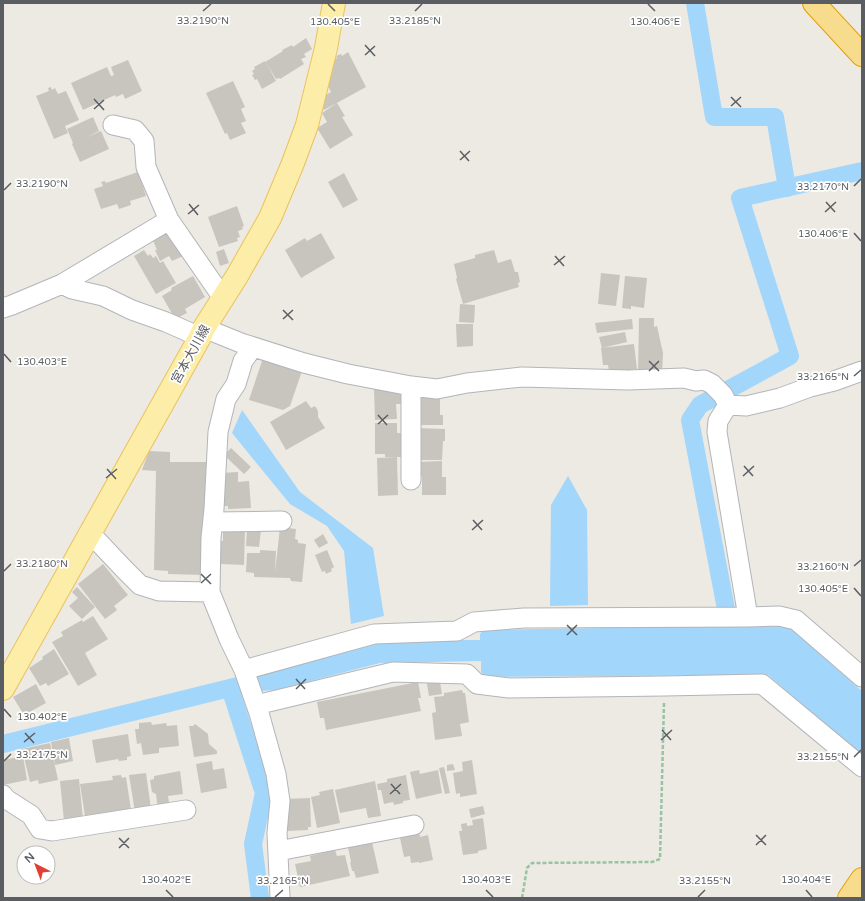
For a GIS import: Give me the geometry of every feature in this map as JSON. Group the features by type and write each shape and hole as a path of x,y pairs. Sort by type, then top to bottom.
{"highway":[{"path":"814,3 862,55"},
{"path":"849,898 862,879"}],"main road":[{"name":"宮本大川線","path":"3,689 202,333 270,218 307,125 326,48 334,3"}],"street":[{"path":"113,125 135,130 144,141 146,167 169,220 223,298"},
{"path":"3,308 62,284 169,220"},
{"path":"62,284 72,289 103,296 132,310 166,322 304,363 348,374 411,386 437,389 467,383 522,377 621,380 664,380 684,378 696,381 704,380 721,395 746,406 780,398 862,371"},
{"path":"253,347 243,361 236,384 226,399 218,432 211,538 210,592 250,686 276,774 280,801 277,833 280,898"},
{"path":"411,386 411,480"},
{"path":"721,395 717,432 748,617"},
{"path":"213,522 282,521"},
{"path":"90,533 140,585 159,591 210,592"},
{"path":"250,686 374,634 457,631 474,622 524,618 779,616 796,620 862,677"},
{"path":"250,686 393,672 467,674 477,684 509,688 762,684 862,767"},
{"path":"3,795 6,799 31,815 40,829 52,831 186,810"},
{"path":"278,851 414,824"}],"path":[{"path":"522,898 527,868 532,863 652,862 660,859 665,686"}],"water":[{"path":"242,410 300,492 373,548 384,616 351,624 344,551 327,526 290,504 232,433"},
{"path":"568,476 587,510 588,605 550,606 551,505"},
{"path":"787,625 862,691 862,756 768,675 485,677 481,672 481,661 380,663 276,690 259,691 254,678 268,669 386,640 480,640 480,634 483,630"}],"building":[{"path":"306,38 312,49 304,54 306,57 301,59 304,64 280,79 276,79 267,64 276,81 262,89 257,79 255,80 252,75 254,74 252,71 255,69 254,67 265,62 283,51 282,50 292,45 293,47"},
{"path":"348,52 366,87 324,110 323,108 326,95 331,92 328,86 334,60 337,58 336,56 341,54 342,56"},
{"path":"128,60 142,91 125,99 123,94 116,97 115,95 83,110 71,83 107,67 111,76 114,75 111,67"},
{"path":"233,81 245,107 241,109 246,121 241,123 246,133 230,140 227,133 225,134 206,93"},
{"path":"51,87 52,90 55,88 58,94 66,91 79,120 65,126 68,133 54,139 36,96 49,91 48,88"},
{"path":"337,103 345,116 342,117 353,135 330,149 317,128 327,122 322,113"},
{"path":"93,117 99,131 85,138 101,131 109,149 80,162 67,129"},
{"path":"138,172 146,196 130,201 131,205 119,209 117,204 101,209 94,189 103,186 101,182 105,181 106,183"},
{"path":"344,173 358,200 343,208 328,182"},
{"path":"237,206 244,226 242,227 243,229 238,231 240,237 237,238 238,241 219,247 208,217"},
{"path":"169,229 183,256 172,261 169,256 160,261 152,238"},
{"path":"321,233 335,258 301,278 285,250 305,238 307,241"},
{"path":"224,249 229,263 220,266 216,252"},
{"path":"144,250 148,256 150,254 153,258 156,256 160,263 163,261 176,283 156,294 134,256"},
{"path":"494,250 498,263 511,259 515,272 518,272 520,282 518,283 519,287 463,304 456,279 454,264 475,258 475,255"},
{"path":"601,273 620,275 616,306 598,304"},
{"path":"193,276 205,297 185,309 187,313 175,319 162,296 172,290 171,288"},
{"path":"625,276 647,278 644,308 631,306 631,309 622,308"},
{"path":"460,304 475,305 474,323 459,322"},
{"path":"639,318 654,318 654,327 657,326 663,353 662,376 638,375"},
{"path":"632,319 633,329 597,333 595,323"},
{"path":"456,324 473,324 473,346 457,347"},
{"path":"625,332 627,342 602,348 599,337"},
{"path":"634,344 637,369 629,370 629,373 609,372 608,365 603,365 601,348"},
{"path":"264,355 303,368 290,406 283,410 249,400"},
{"path":"374,389 402,393 402,404 396,404 397,419 375,420"},
{"path":"415,396 440,396 440,415 443,415 443,425 418,425"},
{"path":"306,401 311,408 315,406 318,411 318,417 325,428 286,450 270,422"},
{"path":"375,423 397,423 397,433 402,433 402,457 385,457 385,454 375,454"},
{"path":"416,428 445,429 442,460 421,460 421,455 419,455"},
{"path":"231,448 251,467 244,474 224,455"},
{"path":"149,451 170,452 170,462 209,462 206,575 168,574 168,571 154,570 156,471 142,470"},
{"path":"397,457 398,495 378,496 377,458"},
{"path":"442,461 442,477 446,477 446,495 422,495 422,476 417,476 416,462"},
{"path":"238,472 238,482 249,481 251,508 228,509 228,506 221,506 222,473"},
{"path":"280,527 296,529 295,539 298,540 298,543 306,544 302,582 291,581 290,578 254,577 254,573 246,572 247,553 260,553 260,550 276,551 275,573"},
{"path":"231,529 245,529 244,565 221,564 221,541 223,541 223,532 231,532"},
{"path":"247,529 261,530 259,547 246,546"},
{"path":"323,534 328,543 319,548 314,540"},
{"path":"327,550 334,567 331,569 332,571 326,574 325,571 322,572 315,555"},
{"path":"103,564 128,595 114,606 117,610 105,619 78,584"},
{"path":"77,587 95,607 82,619 69,606 78,598 72,592"},
{"path":"93,616 108,639 85,653 97,675 78,686 52,642 63,636 61,632 82,620 83,622"},
{"path":"54,649 69,674 48,686 46,683 40,686 29,668 43,659 42,657"},
{"path":"439,676 442,694 429,696 426,678"},
{"path":"418,682 421,698 418,698 421,711 326,730 324,718 320,718 317,702"},
{"path":"36,684 46,703 24,715 13,697"},
{"path":"462,690 463,693 465,693 469,722 460,724 462,736 435,740 432,713 436,712 434,697 444,696 444,693"},
{"path":"151,722 152,725 166,723 167,726 177,725 179,746 159,748 159,753 143,755 141,743 137,744 135,729 139,729 139,723"},
{"path":"195,724 208,734 209,744 217,751 217,754 194,757 189,726 193,726"},
{"path":"128,734 131,756 127,757 127,760 119,761 118,759 96,763 92,740"},
{"path":"69,738 73,761 55,765 51,742"},
{"path":"50,743 58,780 39,784 38,780 30,782 22,749"},
{"path":"23,756 27,780 3,785 3,760"},
{"path":"472,760 477,794 460,797 460,793 456,794 453,773 463,771 462,762"},
{"path":"212,761 213,770 224,768 227,788 201,793 196,764"},
{"path":"453,764 455,770 447,771 447,765"},
{"path":"444,767 450,793 445,794 439,768"},
{"path":"419,770 420,774 438,770 442,793 416,799 410,772"},
{"path":"180,771 183,794 168,796 170,809 158,811 156,794 152,792 150,780 154,779 154,776"},
{"path":"146,773 151,809 135,812 129,775"},
{"path":"121,775 122,778 126,777 131,810 85,816 80,784 113,780 112,776"},
{"path":"406,775 410,800 394,805 393,802 384,804 381,790 378,790 377,784 387,782 387,779"},
{"path":"79,779 83,819 64,821 60,781"},
{"path":"375,781 381,816 368,818 366,808 340,813 335,790"},
{"path":"333,789 340,823 317,828 311,797 320,795 319,792"},
{"path":"310,798 311,827 308,827 308,830 287,831 285,799"},
{"path":"483,806 485,814 471,818 469,809"},
{"path":"483,818 487,849 478,851 478,853 463,855 459,831 462,831 461,824 467,823 467,826 473,825 472,820"},
{"path":"419,832 420,837 428,835 433,860 411,863 410,856 404,857 400,838"},
{"path":"358,838 359,846 372,842 379,873 356,878 354,871 352,871 348,847 351,847"},
{"path":"335,850 337,856 345,855 350,876 300,887 295,864 311,861 310,856"}],"waterway":[{"path":"695,3 714,117 775,117 787,188"},
{"path":"726,609 690,420 700,405 790,356 740,198 862,171"},
{"path":"3,744 262,680"},
{"path":"230,688 264,793 253,844 260,898"}]}
